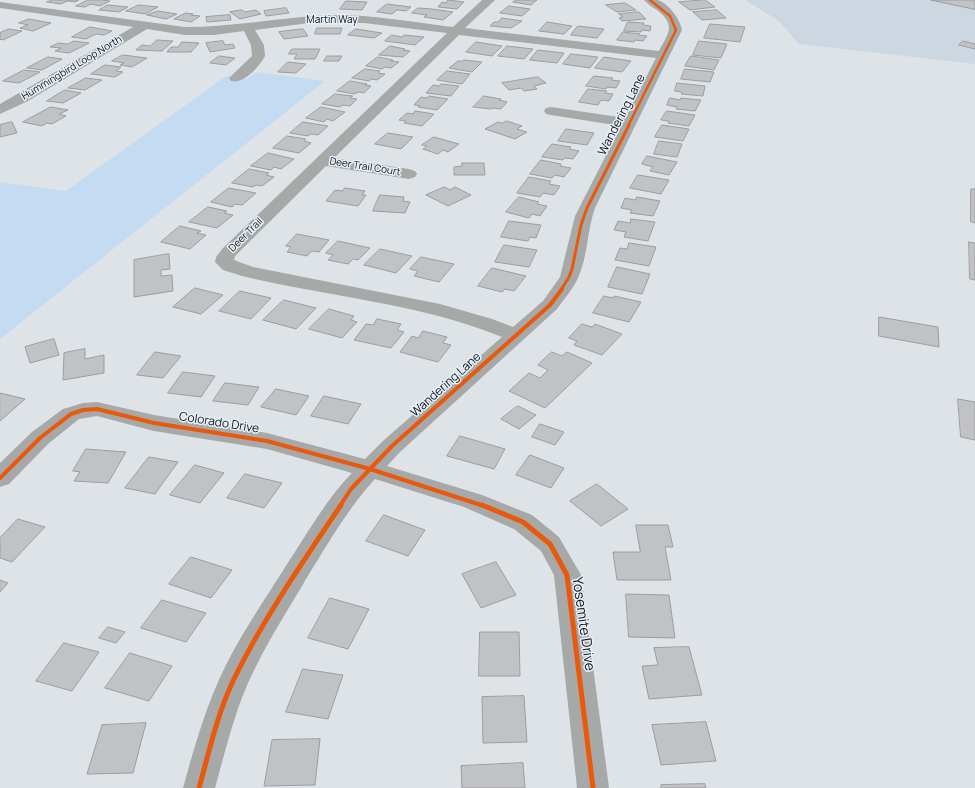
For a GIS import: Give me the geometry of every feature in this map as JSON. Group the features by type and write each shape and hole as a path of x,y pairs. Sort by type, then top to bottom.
{"street":[{"name":"Deer Trail","path":"489,0 455,31 229,252 225,256 224,262 230,266 249,272 440,310 485,323 516,336"},
{"name":"Wandering Lane","path":"199,788 217,723 233,682 252,645 313,546 351,489 392,446 550,306 568,278 573,264 581,221 676,30 672,18 650,0"},
{"name":"Martin Way","path":"0,5 144,26 199,32 248,27 315,14 664,55"},
{"path":"6,18 25,9"},
{"name":"Hummingbird Loop North","path":"0,110 144,26"},
{"path":"236,78 256,62 260,54 258,45 248,27"},
{"path":"551,111 630,123"},
{"name":"Deer Trail Court","path":"322,161 409,174"},
{"name":"Colorado Drive","path":"0,478 40,438 71,414 83,410 98,409 154,423 267,441 370,469"},
{"name":"Yosemite Drive","path":"370,469 480,504 523,522 550,544 567,575 593,788"}],"shaded area":[{"path":"745,0 975,0 975,64 799,44 779,21"},
{"path":"257,72 325,81 0,339 0,182 66,191 226,76 247,79"}],"building":[{"path":"53,0 79,0 75,2 68,1 60,4 47,2"},
{"path":"88,0 110,1 100,6 91,4 85,7 76,6"},
{"path":"448,0 464,2 457,9 438,7 442,2 446,3"},
{"path":"516,0 537,0 531,5 513,2"},
{"path":"705,0 715,7 690,10 679,2"},
{"path":"931,0 975,0 975,9"},
{"path":"346,1 367,2 362,10 340,9"},
{"path":"625,3 636,10 617,12 606,5"},
{"path":"387,4 411,7 406,11 397,10 392,14 377,12"},
{"path":"108,5 128,7 119,12 99,10"},
{"path":"139,5 158,7 145,14 126,11"},
{"path":"509,6 530,9 522,16 500,13"},
{"path":"286,8 289,13 266,16 264,11"},
{"path":"418,8 453,12 443,20 424,17 427,15 412,13"},
{"path":"242,10 245,12 256,10 261,14 240,19 230,12"},
{"path":"717,10 726,18 702,20 693,12"},
{"path":"158,11 177,14 166,19 147,15"},
{"path":"639,12 646,19 622,21 619,18 623,17 619,14"},
{"path":"186,13 200,16 191,22 174,19"},
{"path":"230,15 231,20 207,22 206,17"},
{"path":"502,18 522,21 511,28 490,26"},
{"path":"29,19 51,23 33,31 20,28 28,25 19,23"},
{"path":"547,22 572,26 564,34 539,31"},
{"path":"628,22 644,23 643,25 651,26 650,31 624,31"},
{"path":"710,24 745,27 740,42 704,38"},
{"path":"578,26 604,29 597,38 571,35"},
{"path":"90,27 112,31 104,35 96,34 86,39 72,37"},
{"path":"317,28 342,28 340,34 315,34"},
{"path":"9,29 22,31 3,40 0,39 0,33"},
{"path":"303,29 308,36 284,39 279,32"},
{"path":"356,29 382,33 374,38 348,35"},
{"path":"623,32 647,36 643,41 635,40 634,42 617,40"},
{"path":"392,35 402,37 404,35 424,37 415,45 385,41"},
{"path":"157,40 173,41 162,51 136,50 142,45 150,46"},
{"path":"74,41 89,43 69,53 55,51 61,48 50,47 58,43 68,44"},
{"path":"223,41 225,45 233,44 235,48 210,52 206,43"},
{"path":"699,41 727,44 721,58 693,55"},
{"path":"963,41 975,44 975,49 959,45"},
{"path":"182,42 199,43 191,52 167,52 171,47 178,47"},
{"path":"476,42 502,46 492,56 466,52"},
{"path":"390,46 410,51 403,57 379,55"},
{"path":"507,46 533,49 524,59 498,56"},
{"path":"292,49 320,49 315,59 294,59 297,54 289,54"},
{"path":"538,50 564,53 557,63 530,60"},
{"path":"571,54 598,57 590,68 563,64"},
{"path":"123,55 147,58 132,67 120,65 124,63 112,61"},
{"path":"219,56 235,58 226,65 210,63"},
{"path":"327,56 342,56 339,61 324,61"},
{"path":"691,56 719,60 714,70 685,66"},
{"path":"48,57 62,59 42,70 27,68"},
{"path":"378,57 399,62 391,68 385,67 382,69 366,66"},
{"path":"604,57 631,61 622,72 595,68"},
{"path":"464,60 482,62 472,72 449,68 458,61"},
{"path":"288,62 306,64 296,73 278,72"},
{"path":"105,65 121,67 116,71 123,72 115,77 91,74"},
{"path":"365,69 380,71 378,73 385,74 377,80 372,79 369,81 352,78"},
{"path":"685,69 714,72 710,82 681,79"},
{"path":"24,70 40,72 19,83 3,81"},
{"path":"447,71 470,74 462,84 437,80"},
{"path":"594,76 613,78 611,80 620,81 616,88 607,87 606,89 586,86"},
{"path":"538,77 546,83 534,86 537,89 524,91 521,88 509,90 502,83"},
{"path":"86,78 102,80 85,90 68,88"},
{"path":"350,81 371,86 364,93 358,92 355,94 337,91"},
{"path":"677,83 705,86 703,96 681,94 682,92 675,91"},
{"path":"441,84 459,86 451,96 426,93 433,85 439,86"},
{"path":"588,89 607,91 605,93 613,94 609,101 601,100 598,105 579,102"},
{"path":"65,90 81,93 63,103 47,101"},
{"path":"335,94 353,96 350,98 357,99 350,106 343,105 340,107 322,104"},
{"path":"429,96 448,99 437,110 414,105 421,97 427,98"},
{"path":"484,96 501,99 499,100 507,102 501,109 473,107"},
{"path":"670,98 680,100 681,98 701,100 695,111 676,109 677,107 667,105"},
{"path":"51,107 68,110 59,114 66,116 52,124 47,123 42,126 23,122"},
{"path":"321,107 345,112 333,121 327,119 324,122 306,118"},
{"path":"415,111 434,114 422,126 404,123 406,121 399,120 407,113 413,114"},
{"path":"667,111 695,115 689,126 668,123 669,121 661,120"},
{"path":"507,121 522,126 517,129 527,132 515,139 485,129 498,122 502,123"},
{"path":"12,122 17,133 0,137 0,125"},
{"path":"303,122 328,126 318,135 311,134 308,136 290,133"},
{"path":"662,125 689,129 683,141 655,137"},
{"path":"566,129 594,133 587,145 558,141"},
{"path":"388,133 413,137 401,149 375,144"},
{"path":"287,136 306,139 304,141 311,143 299,153 273,148"},
{"path":"434,137 459,144 448,152 443,150 438,154 423,149 427,146 422,145"},
{"path":"659,141 682,144 677,157 654,154"},
{"path":"552,144 571,147 569,149 579,151 573,159 565,158 563,160 542,157"},
{"path":"268,153 294,159 281,169 274,167 271,170 251,166"},
{"path":"647,156 677,162 669,175 650,171 653,167 642,164"},
{"path":"541,160 561,164 560,166 571,168 564,177 555,175 552,178 530,174"},
{"path":"462,163 484,163 485,175 454,175 454,167 462,166"},
{"path":"249,169 269,173 266,175 274,177 262,186 256,185 253,187 232,183"},
{"path":"638,175 669,180 661,194 630,188"},
{"path":"529,177 551,181 549,184 560,186 554,195 543,193 540,197 517,193"},
{"path":"445,187 450,190 455,187 471,195 448,206 426,195"},
{"path":"229,188 256,193 242,205 235,204 232,207 211,202"},
{"path":"345,188 365,191 362,195 366,195 358,206 326,201 335,190 342,191"},
{"path":"971,189 975,189 975,223 971,222"},
{"path":"380,195 404,197 403,201 410,202 405,213 373,211"},
{"path":"519,197 539,202 537,204 547,206 540,216 532,214 529,218 506,212"},
{"path":"637,197 660,201 653,216 630,213 632,210 621,208 625,198 635,200"},
{"path":"208,207 227,211 224,213 233,215 217,228 189,222"},
{"path":"631,219 655,222 648,241 624,237 626,232 614,230 618,221 630,223"},
{"path":"509,221 541,225 536,238 530,237 528,241 501,237"},
{"path":"180,226 201,231 197,233 206,235 190,249 161,242"},
{"path":"297,234 329,240 319,252 312,251 307,256 287,252 291,247 286,246"},
{"path":"338,241 370,248 358,260 353,259 348,264 328,260 333,255 326,253"},
{"path":"969,242 975,243 975,280 970,279"},
{"path":"629,243 656,247 649,266 615,260 620,248 627,249"},
{"path":"504,245 537,250 529,267 495,262"},
{"path":"380,249 412,256 396,273 364,265"},
{"path":"169,254 170,269 161,270 161,276 172,275 173,291 134,297 134,260"},
{"path":"421,257 454,264 439,282 414,276 418,271 410,269"},
{"path":"617,267 650,274 642,294 608,287"},
{"path":"492,268 526,276 514,291 505,289 502,292 478,286"},
{"path":"195,288 223,295 201,314 173,307"},
{"path":"240,291 271,298 251,319 219,311"},
{"path":"604,296 613,298 614,296 641,302 629,322 593,313"},
{"path":"284,300 316,308 296,329 263,320"},
{"path":"329,309 354,316 351,320 357,322 342,338 309,329"},
{"path":"879,317 938,327 939,347 879,336"},
{"path":"377,319 401,324 397,330 404,332 391,348 354,340 366,324 373,325"},
{"path":"582,324 592,327 595,324 622,334 602,355 574,345 577,341 569,338"},
{"path":"423,331 447,337 443,343 451,345 438,362 400,352 412,336 418,338"},
{"path":"54,339 59,355 30,363 25,347"},
{"path":"85,349 85,359 104,355 104,373 63,380 64,353"},
{"path":"155,352 181,356 163,378 137,375"},
{"path":"552,352 562,356 567,352 592,363 545,408 509,391 529,373 540,378 548,370 538,365"},
{"path":"183,372 215,376 201,397 168,393"},
{"path":"225,383 259,387 248,405 213,401"},
{"path":"276,389 309,396 296,415 261,407"},
{"path":"0,393 25,399 0,421"},
{"path":"324,396 361,404 348,424 311,416"},
{"path":"958,399 975,402 975,440 961,437"},
{"path":"518,406 536,415 519,429 501,419"},
{"path":"540,424 564,432 555,445 532,437"},
{"path":"460,436 505,449 494,469 447,456"},
{"path":"86,449 126,452 108,483 74,481 80,472 73,471"},
{"path":"530,455 564,468 551,488 516,475"},
{"path":"149,457 178,462 155,494 125,488"},
{"path":"195,465 224,473 200,503 170,495"},
{"path":"245,474 282,483 264,508 227,498"},
{"path":"597,484 628,509 601,526 570,501"},
{"path":"384,515 425,530 408,556 366,541"},
{"path":"18,519 45,527 12,562 0,558 0,538"},
{"path":"636,525 668,525 673,547 665,547 671,580 617,580 613,552 640,552"},
{"path":"191,557 232,570 211,598 169,584"},
{"path":"496,562 516,595 481,608 462,574"},
{"path":"0,580 8,583 0,592"},
{"path":"626,594 669,595 675,638 629,637"},
{"path":"330,598 369,609 348,649 308,638"},
{"path":"162,600 206,613 186,642 141,628"},
{"path":"108,627 125,632 116,643 99,638"},
{"path":"480,632 519,632 520,676 479,676"},
{"path":"64,643 99,652 72,691 36,681"},
{"path":"689,647 702,695 649,699 642,666 658,665 654,648"},
{"path":"130,653 172,666 149,701 105,688"},
{"path":"303,669 343,675 328,719 286,712"},
{"path":"524,696 527,742 483,743 482,697"},
{"path":"706,722 716,761 661,765 652,725"},
{"path":"146,723 133,773 87,774 102,725"},
{"path":"320,739 315,785 264,786 272,740"},
{"path":"523,763 525,788 462,788 461,766"},
{"path":"705,784 706,788 661,788 661,785"}],"cycle path":[{"path":"199,788 217,723 233,682 252,645 309,552 351,489 392,446 550,305 567,281 572,269 581,225 587,208 676,30 670,16 650,0"},
{"path":"0,478 40,438 71,414 83,410 97,409 154,423 267,441 370,469 473,501 523,522 550,544 567,575 593,788"}]}
